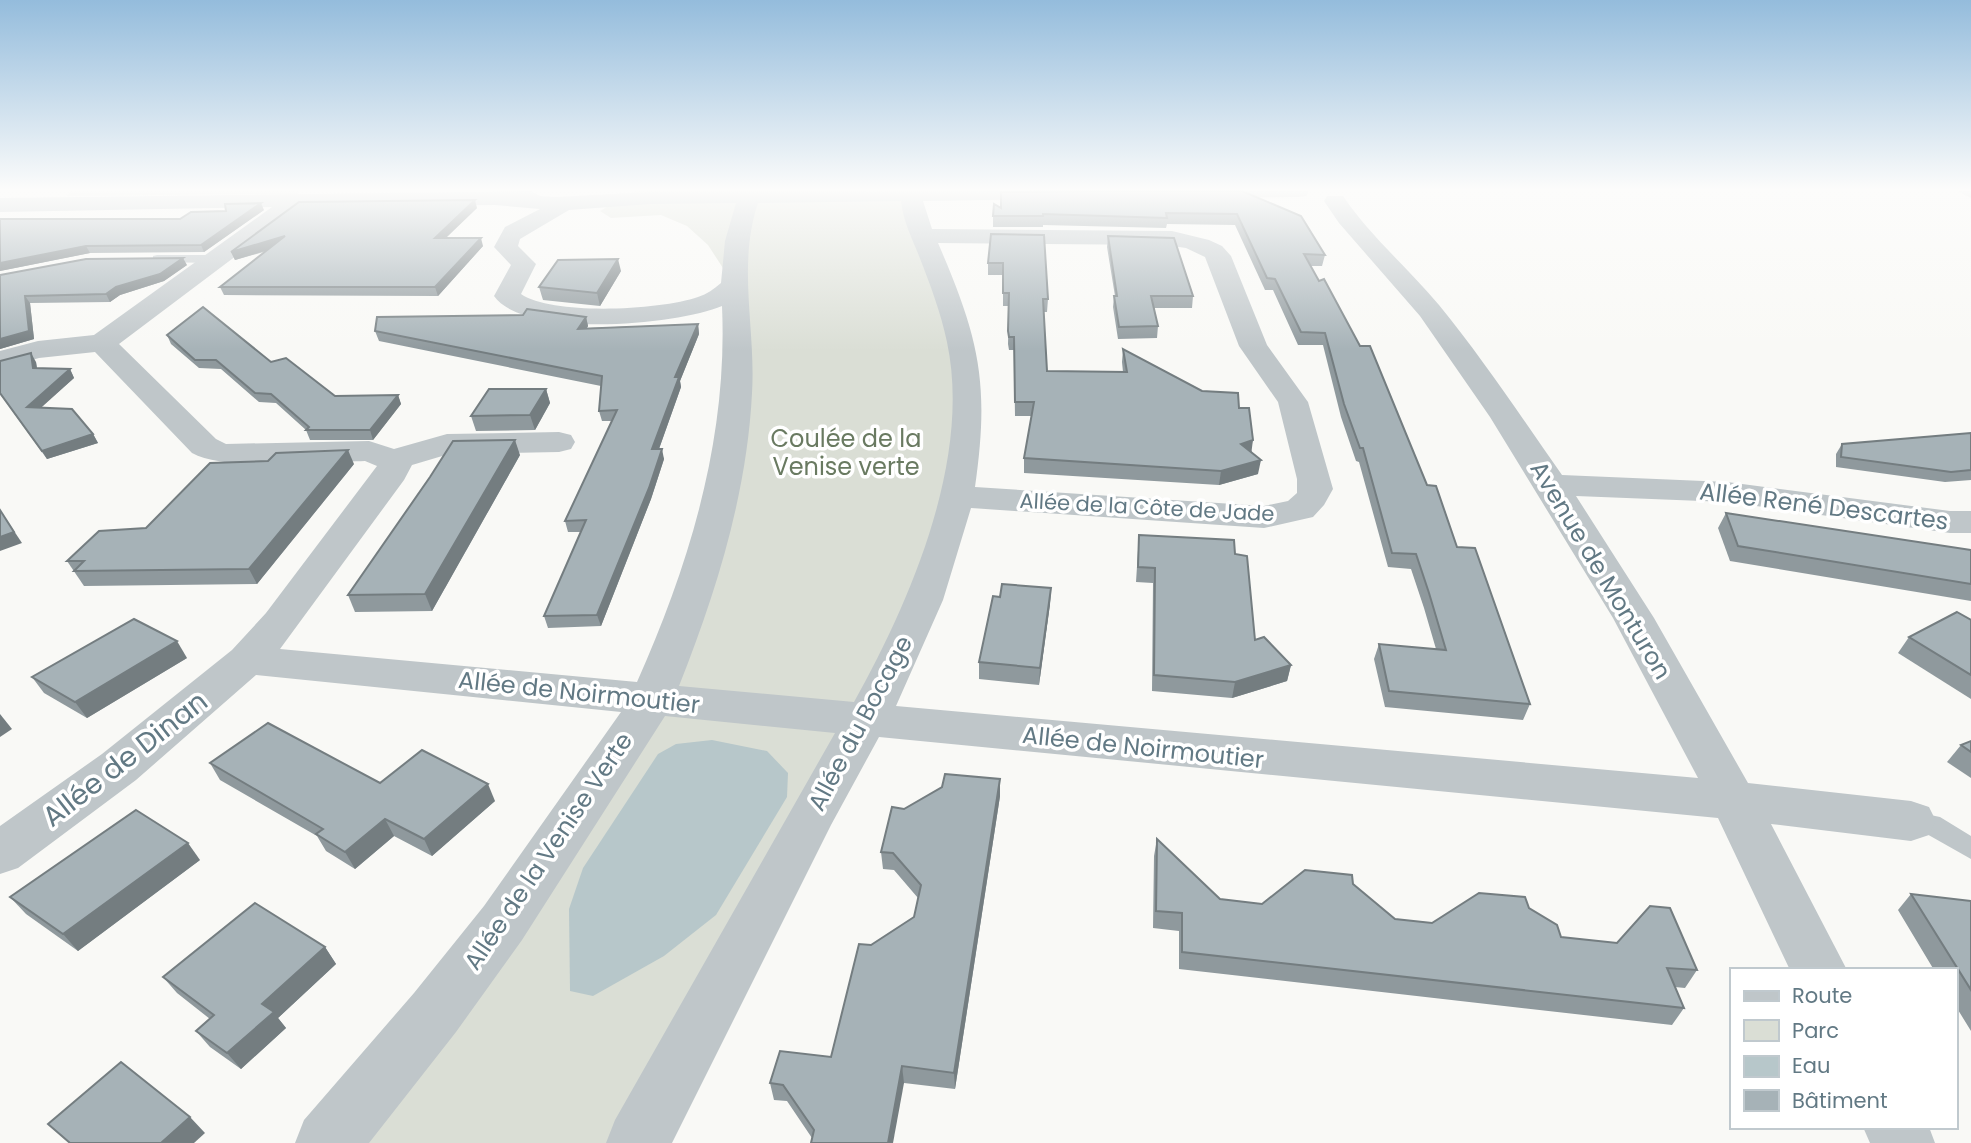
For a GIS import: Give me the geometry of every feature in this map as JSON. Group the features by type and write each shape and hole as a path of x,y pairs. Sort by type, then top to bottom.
{"street":[{"path":"0,360 38,350 102,343 237,244"},
{"path":"506,244 524,264 519,278 507,296 515,304 552,314 620,316 706,303 718,298 734,285"},
{"name":"Allée de la Venise Verte","path":"327,1143 403,1055 513,911 651,699 692,594 715,519 730,445 738,375 734,244"},
{"name":"Allée du Bocage","path":"638,1143 897,660 940,554 956,496 966,425 964,352 948,295 926,244"},
{"name":"Allée de la Côte de Jade","path":"956,496 1264,517 1300,509 1312,498 1315,489 1307,446 1293,402 1253,346 1219,256 1199,244"},
{"name":"Avenue de Monturon","path":"1380,244 1506,416 1633,619 1733,800 1818,968"},
{"path":"102,343 213,452 369,451 393,460 447,444 559,442"},
{"path":"247,660 280,622 392,473 395,464 393,460"},
{"name":"Allée René Descartes","path":"1551,485 1738,493 1950,522 1971,522"},
{"name":"Allée de Noirmoutier","path":"247,660 1354,767 1733,800 1921,823"},
{"name":"Allée de Dinan","path":"0,853 119,767 247,660"}],"lane":[{"path":"141,260 217,259"},
{"path":"1921,823 1971,834"},
{"path":"1921,823 1971,849"}],"green space":[{"name":"Coulée de la Venise verte","path":"927,244 963,352 940,554 638,1143 327,1143 568,831 715,519 734,285 708,245"}],"water":[{"path":"712,740 767,751 788,773 787,797 716,915 664,956 593,996 570,991 569,909 583,868 658,754 676,744"}],"building":[{"path":"0,244 202,244 86,246 0,263"},
{"path":"241,244 257,244 231,252"},
{"path":"274,244 475,244 435,287 220,287"},
{"path":"990,244 1045,244 1048,299 1043,299 1047,371 1127,372 1123,349 1202,391 1238,393 1239,408 1249,408 1253,440 1241,444 1261,460 1221,471 1024,458 1034,402 1015,402 1014,337 1009,337 1008,331 1009,293 1003,293 1003,263 988,263"},
{"path":"1109,244 1176,244 1193,296 1151,296 1158,326 1119,327 1114,296 1117,296"},
{"path":"1251,244 1318,244 1325,255 1304,254 1319,281 1324,279 1360,346 1370,346 1427,485 1436,486 1457,547 1475,548 1530,704 1389,691 1379,644 1446,650 1416,554 1392,553 1363,448 1360,448 1344,404 1325,333 1301,332 1275,279 1267,278"},
{"path":"183,258 160,274 116,287 106,294 25,296 29,331 0,339 0,275 86,259"},
{"path":"618,259 597,293 539,287 558,260"},
{"path":"203,307 271,362 286,358 335,396 398,395 370,430 306,430 309,427 271,394 255,393 216,360 195,360 167,335"},
{"path":"527,309 586,317 578,329 698,324 675,377 679,377 652,449 662,449 649,488 597,615 544,616 586,520 565,521 617,410 599,411 602,376 375,331 377,317 523,315"},
{"path":"31,353 33,368 70,369 27,407 72,409 93,434 42,451 0,393 0,361"},
{"path":"489,389 546,389 530,415 471,416"},
{"path":"1971,433 1971,470 1951,472 1841,457 1842,444"},
{"path":"515,440 425,594 348,595 453,441"},
{"path":"348,450 249,569 74,571 84,561 67,561 99,531 146,528 210,463 268,461 276,453"},
{"path":"0,510 14,532 0,537"},
{"path":"1726,513 1971,550 1971,584 1738,546"},
{"path":"1139,535 1234,540 1235,554 1247,556 1255,640 1264,637 1291,665 1235,682 1154,675 1155,568 1138,567"},
{"path":"1002,584 1051,588 1040,668 979,662 993,596 1000,597"},
{"path":"1957,612 1971,620 1971,675 1909,637"},
{"path":"134,619 177,641 75,702 32,677"},
{"path":"268,723 380,783 422,750 488,784 424,839 385,819 345,852 316,834 323,829 210,763"},
{"path":"1971,741 1971,752 1961,745"},
{"path":"945,774 1000,779 954,1073 902,1066 888,1143 811,1143 814,1130 783,1085 770,1083 780,1051 831,1057 859,944 871,945 914,917 921,885 893,853 881,852 892,807 904,809 942,787"},
{"path":"136,810 188,843 63,934 10,897"},
{"path":"1157,839 1220,899 1262,904 1305,870 1352,875 1353,884 1395,919 1432,923 1479,893 1525,897 1529,908 1557,925 1561,937 1617,943 1650,906 1670,908 1697,970 1667,968 1684,1008 1182,952 1182,913 1156,911"},
{"path":"1911,894 1971,901 1971,990"},
{"path":"255,903 325,947 262,1004 274,1012 227,1053 196,1031 214,1015 163,977"},
{"path":"121,1062 190,1117 161,1143 70,1143 48,1124"}]}
